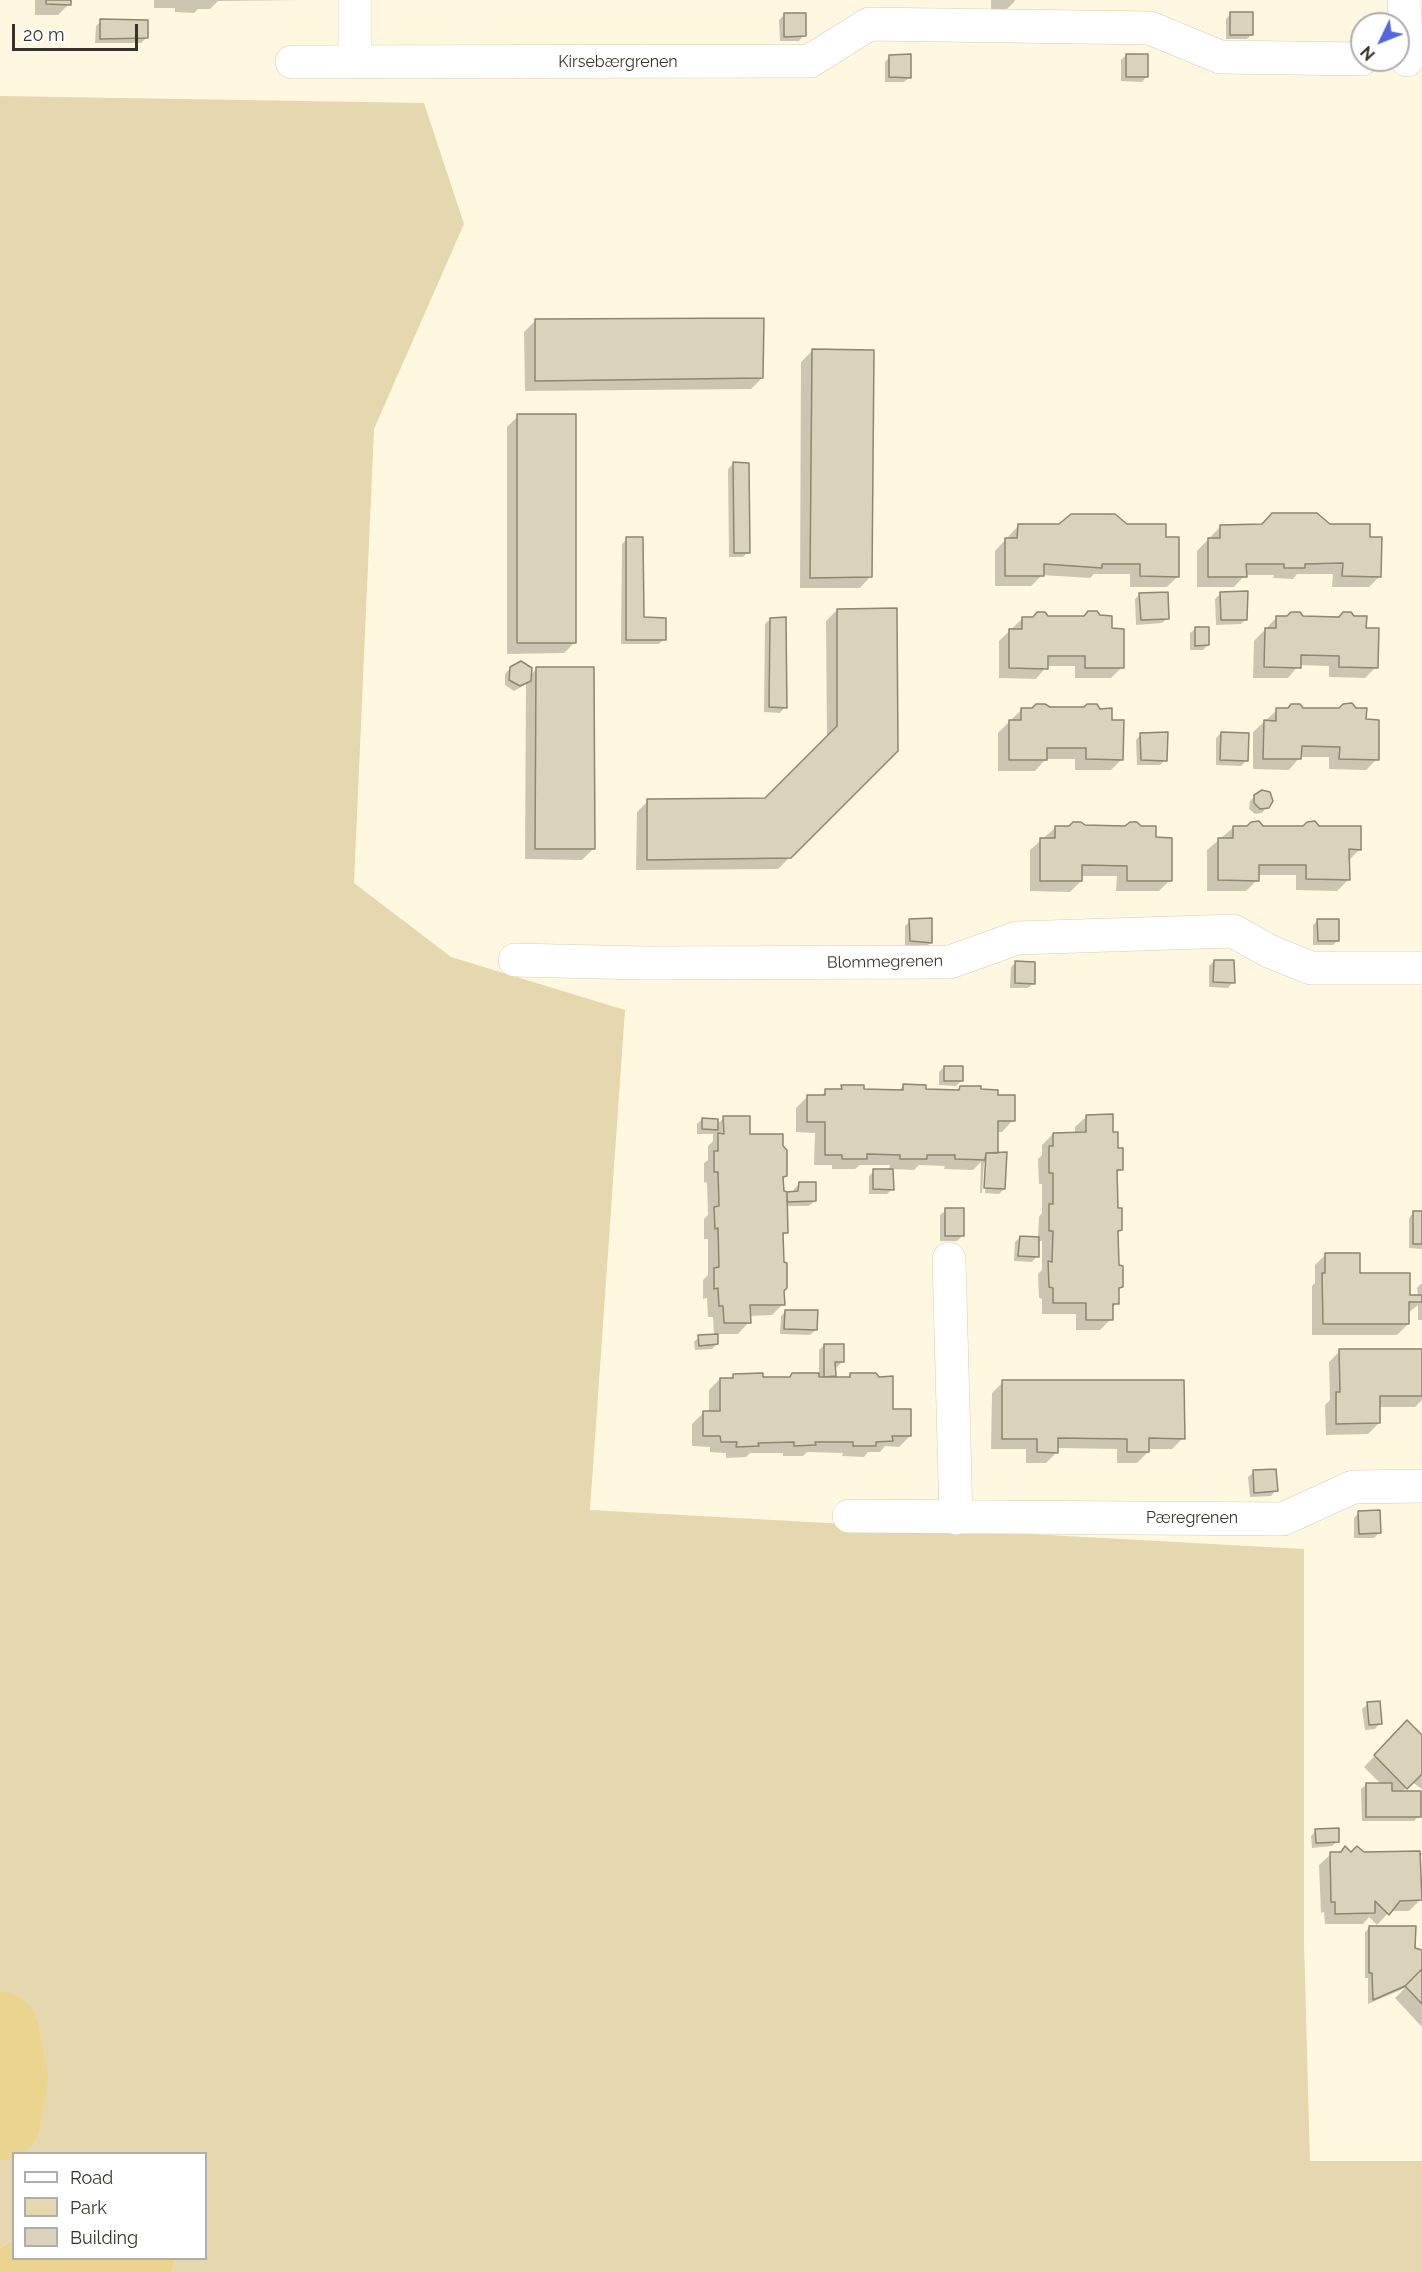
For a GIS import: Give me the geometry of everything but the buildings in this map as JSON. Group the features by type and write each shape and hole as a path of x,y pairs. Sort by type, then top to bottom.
{"street":[{"path":"355,0 355,62"},
{"name":"Kirsebærgrenen","path":"292,62 810,62 869,12 1150,28 1220,57 1350,59"},
{"name":"Blommegrenen","path":"515,960 644,963 950,962 1017,938 1233,931 1271,952 1311,968 1422,968"},
{"path":"949,1259 956,1518"},
{"name":"Pæregrenen","path":"849,1516 1283,1519 1353,1487 1422,1486"}],"green space":[{"path":"0,96 424,103 464,224 374,429 354,883 451,957 625,1010 590,1510 1304,1549 1304,1942 1310,2161 1422,2161 1422,2272 172,2272 175,2260 207,2260 207,2152 12,2152 12,2241 0,2248"}],"shaded area":[{"path":"12,2241 12,2260 175,2260 172,2272 0,2272 0,2248"}],"waterway":[{"path":"0,2030 10,2078 0,2122"}]}
